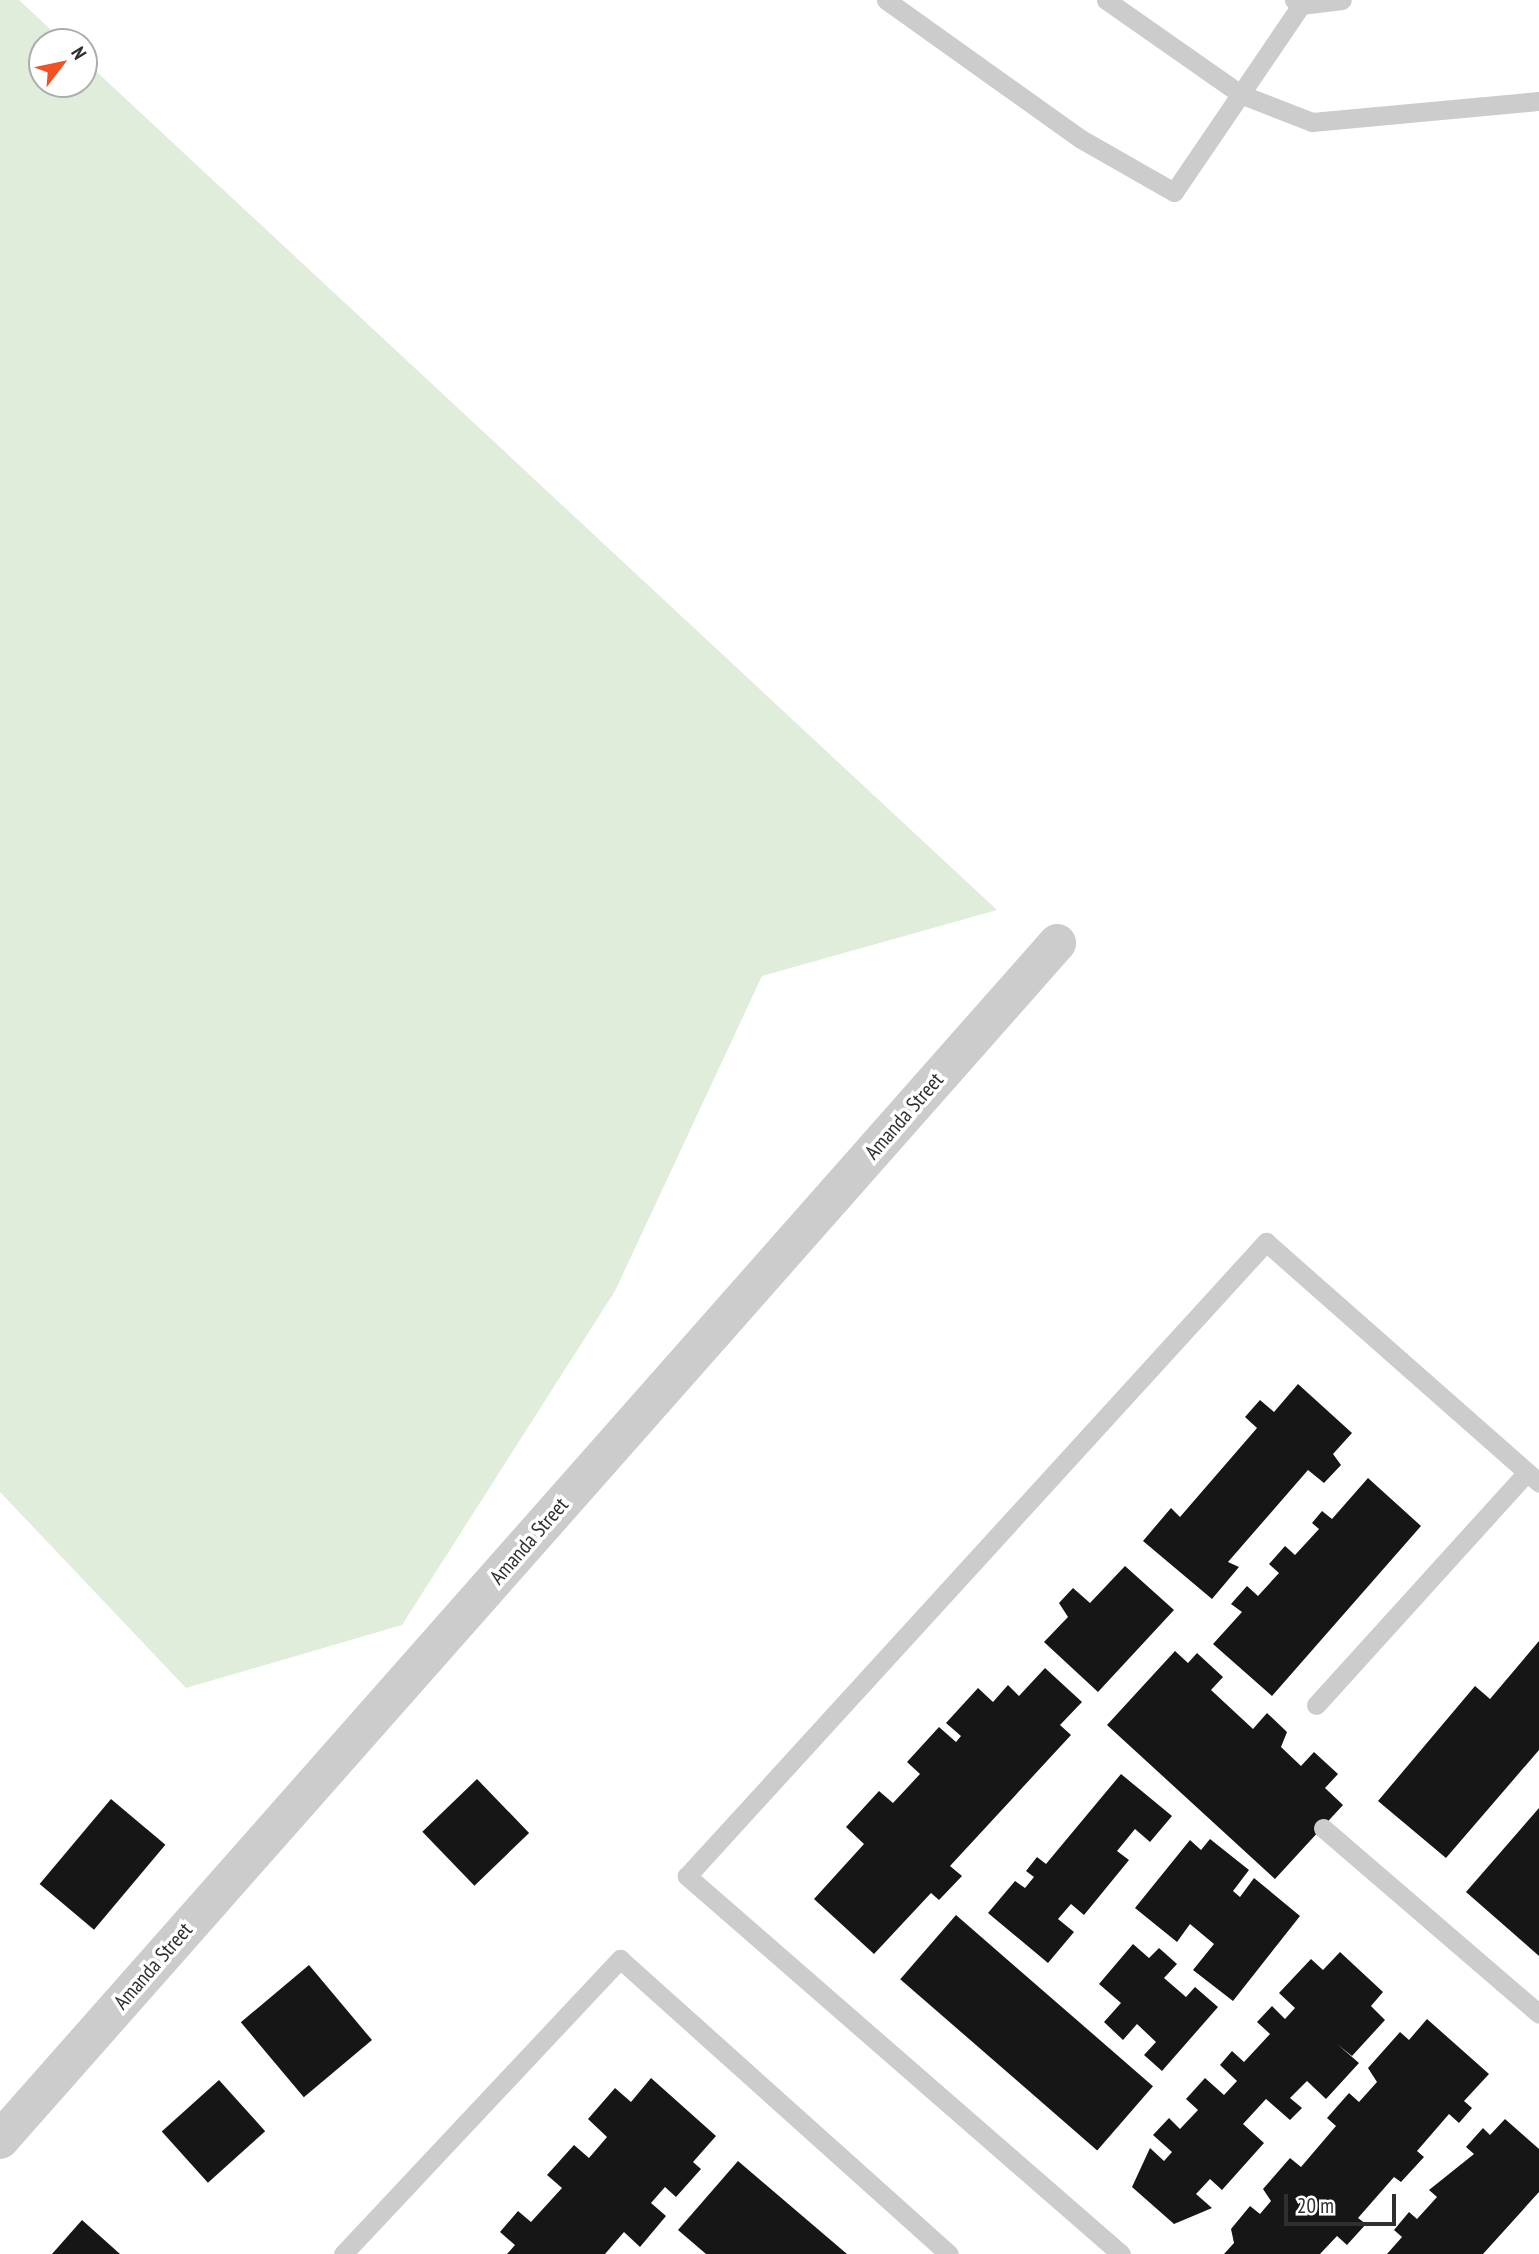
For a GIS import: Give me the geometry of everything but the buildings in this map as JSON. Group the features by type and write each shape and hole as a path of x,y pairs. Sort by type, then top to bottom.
{"street":[{"name":"Amanda Street","path":"0,2140 1057,943"}],"lane":[{"path":"886,0 1081,139 1174,192 1298,3 1342,0"},
{"path":"1107,0 1240,94 1312,122 1539,102"},
{"path":"1121,2254 687,1876 1266,1242 1533,1477 1316,1705"},
{"path":"1323,1828 1539,2014"},
{"path":"343,2254 620,1959 949,2254"}],"green space":[{"path":"0,0 19,0 49,28 28,28 28,98 98,98 98,73 997,910 762,976 615,1291 402,1625 186,1688 0,1492"}]}
